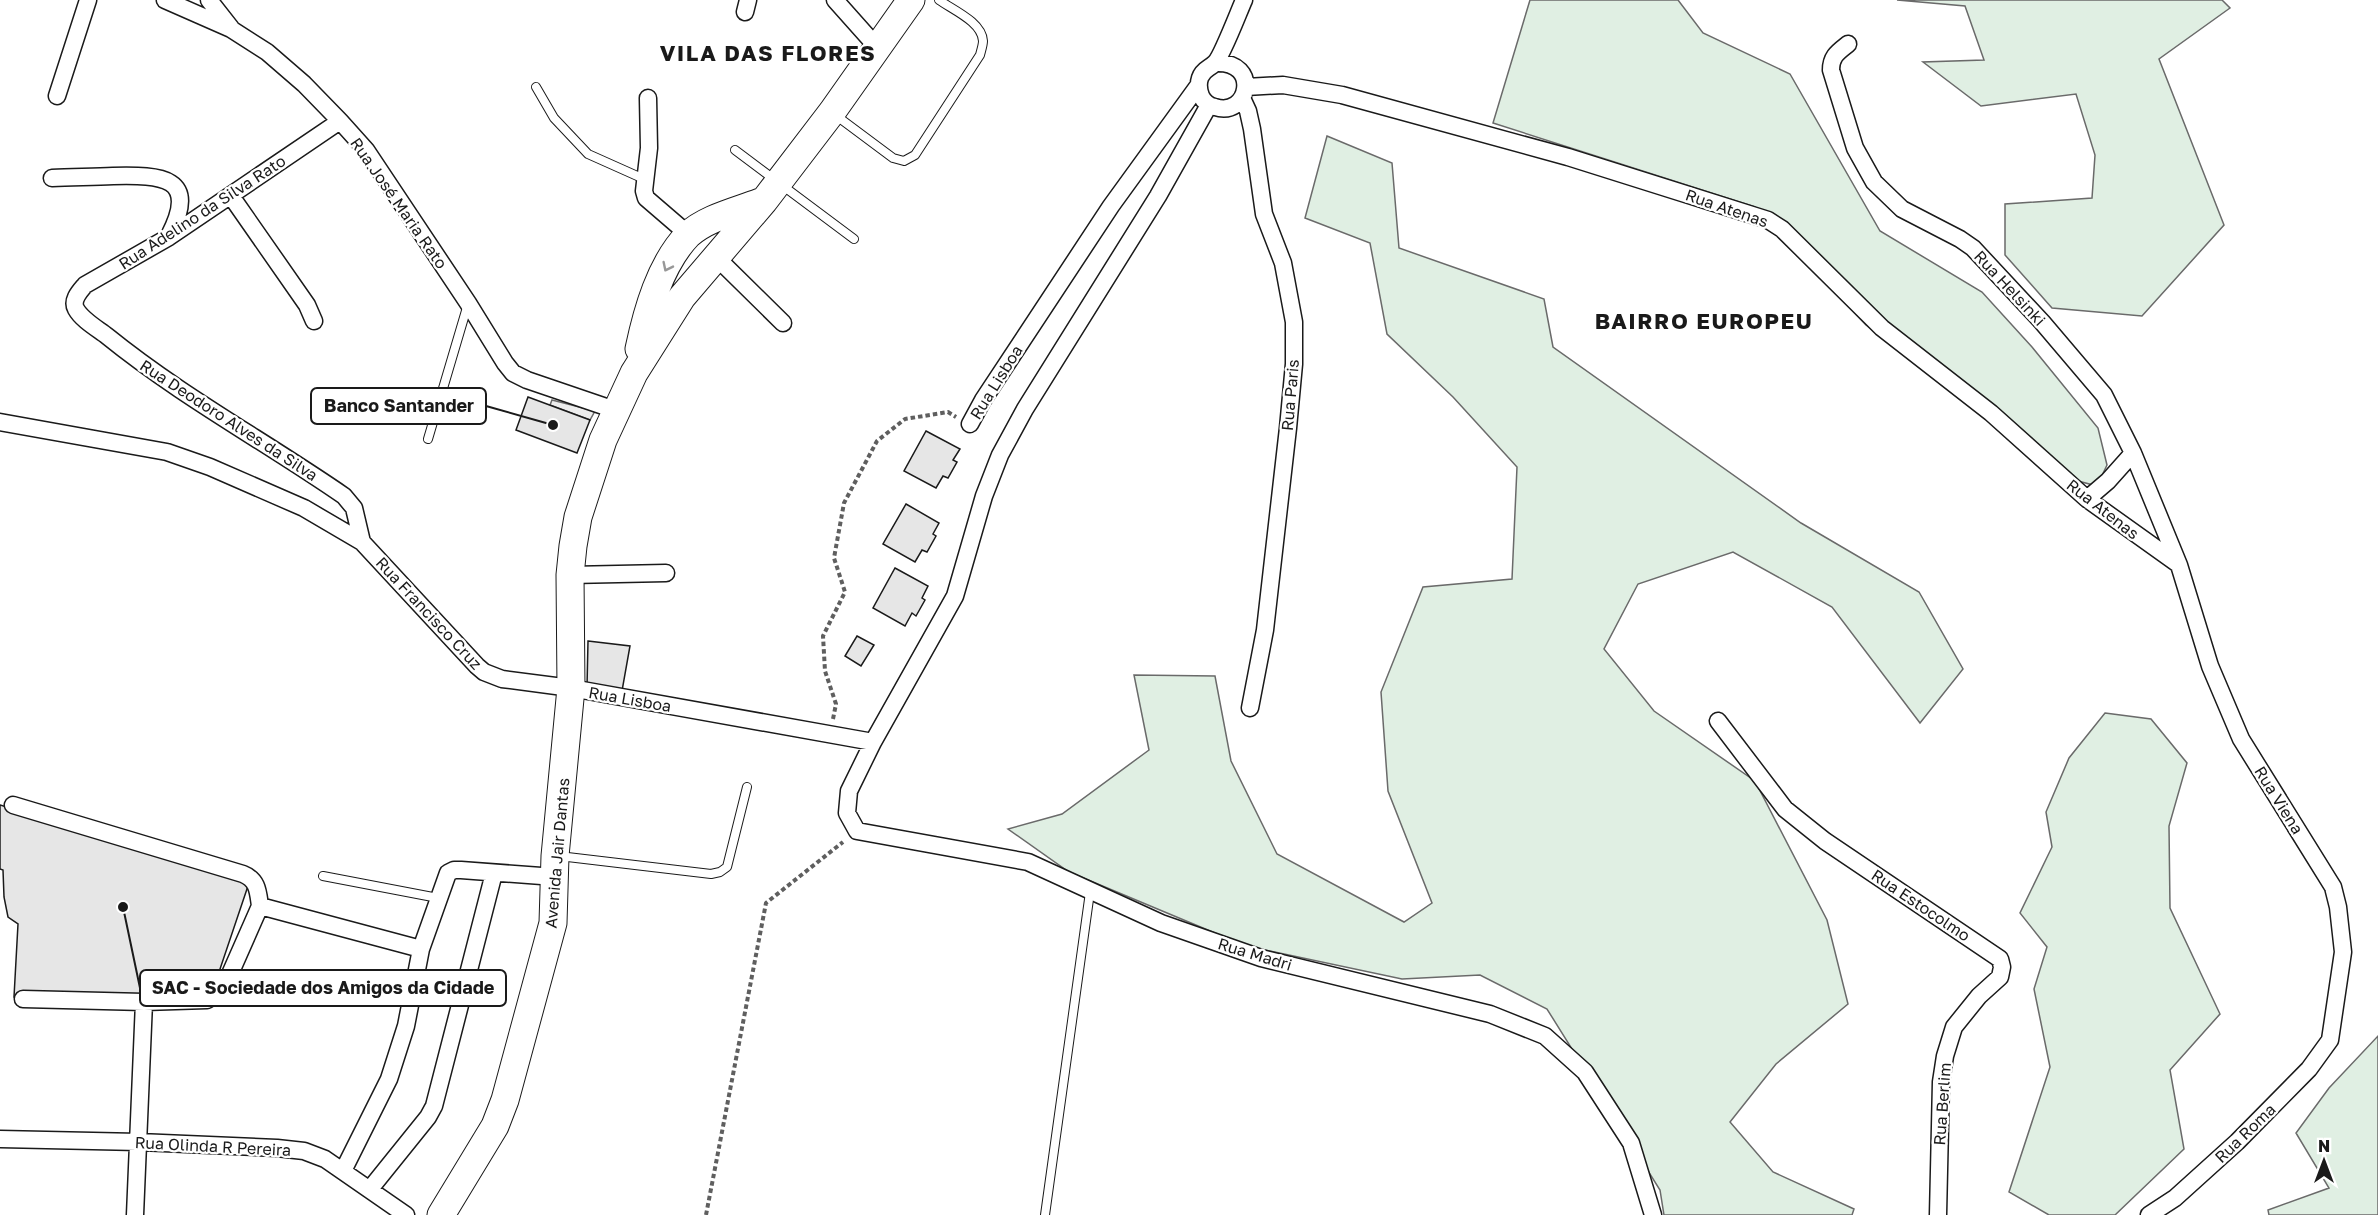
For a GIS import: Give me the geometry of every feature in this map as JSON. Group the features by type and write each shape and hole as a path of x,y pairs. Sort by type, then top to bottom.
{"main road":[{"name":"Avenida Jair Dantas","path":"441,1215 495,1126 505,1100 553,923 555,866 571,688 570,575 578,517 603,440 634,374 682,297 771,191 832,112 876,46 911,0"},
{"name":"Avenida Jair Dantas","path":"634,374 646,320 657,288 670,261 689,235 771,191"}],"street":[{"path":"57,96 88,0"},
{"name":"Rua José Maria Rato","path":"165,0 231,29 267,52 304,84 340,121 366,150 513,373 527,380 618,411"},
{"path":"209,0 231,29"},
{"path":"834,0 876,46"},
{"name":"Rua Lisboa","path":"970,424 983,400 1111,206 1198,86 1203,72 1215,63 1244,0"},
{"name":"Rua Helsinki","path":"1848,44 1834,55 1831,70 1855,148 1874,182 1902,210 1960,239 1973,248 2042,322 2104,395 2133,453 2179,565"},
{"path":"1198,86 1203,100 1209,105 1227,109 1235,105 1244,93 1244,76 1237,67 1227,62 1215,63"},
{"name":"Rua Atenas","path":"1244,93 1283,85 1342,95 1568,158 1768,220 1782,228 1882,328 1991,413 2087,500 2179,565"},
{"name":"Rua Paris","path":"1244,93 1252,129 1264,214 1283,263 1294,322 1294,364 1288,428 1265,630 1250,708"},
{"path":"648,98 649,148 644,179 646,198 689,235"},
{"path":"857,831 847,813 849,791 873,742 955,596 984,496 1000,455 1025,409 1158,196 1209,105"},
{"name":"Rua Adelino da Silva Rato","path":"76,310 77,295 85,285 169,237 340,121"},
{"path":"52,178 150,175 166,180 178,191 180,203 178,219 169,237"},
{"path":"231,196 307,305 314,321"},
{"path":"715,256 783,323"},
{"name":"Rua Deodoro Alves da Silva","path":"76,310 135,358 344,496 354,508 362,542"},
{"path":"0,422 167,452 210,467 303,508 362,542"},
{"path":"2087,500 2133,453"},
{"name":"Rua Francisco Cruz","path":"362,542 484,672 502,679 571,688"},
{"name":"Rua Viena","path":"2179,565 2210,666 2241,739 2333,887 2338,907 2343,952 2330,1040"},
{"path":"570,575 666,573"},
{"name":"Rua Lisboa","path":"571,688 873,742"},
{"name":"Rua Estocolmo","path":"1719,722 1785,809 1825,841 1995,954 2000,959 2002,967 2000,977"},
{"path":"13,805 243,874 250,877 257,886 260,906 223,990 207,1000 144,1002 23,999"},
{"name":"Rua Madri","path":"857,831 1028,862 1161,923 1261,958 1490,1014 1545,1036 1585,1072 1631,1143 1653,1215"},
{"path":"344,1171 389,1079 406,1026 422,949 438,898 450,871 494,873 555,866"},
{"path":"370,1189 428,1117 434,1106 494,873"},
{"path":"260,906 422,949"},
{"name":"Rua Berlim","path":"1938,1215 1941,1082 1945,1056 1954,1027 1979,996 2000,977"},
{"path":"135,1215 144,1002"},
{"name":"Rua Roma","path":"2149,1215 2175,1198 2237,1142 2309,1070 2330,1040"},
{"name":"Rua Olinda R Pereira","path":"0,1139 139,1142 304,1151 325,1159 406,1215"}],"lane":[{"path":"832,112 893,158 904,161 915,155 980,55 983,41 974,24 939,0"},
{"path":"536,87 554,118 588,154 644,179"},
{"path":"735,150 771,191 854,239"},
{"path":"428,438 468,303"},
{"path":"555,866 711,874 720,872 727,867 747,788"},
{"path":"323,876 438,898"},
{"path":"1045,1215 1090,892"}],"path":[{"name":"Rua Lisboa","path":"830,735 837,704 825,671 823,636 845,592 834,558 844,503 877,441 905,418 948,412 970,424"},
{"path":"706,1215 766,903 857,831"}],"green space":[{"path":"1530,0 1678,0 1703,33 1790,74 1880,231 1982,292 2032,347 2098,428 2107,465 2097,486 2063,477 1984,410 1866,325 1755,207 1493,123"},
{"path":"1897,0 2222,0 2230,8 2159,59 2224,225 2142,316 2052,308 2005,255 2005,204 2092,198 2095,155 2076,94 1981,106 1923,62 1984,60 1965,6"},
{"path":"1327,136 1392,163 1399,248 1544,299 1553,347 1801,523 1919,592 1963,669 1920,723 1832,607 1733,552 1638,584 1604,649 1654,711 1755,781 1827,920 1848,1004 1776,1064 1730,1122 1773,1172 1854,1209 1852,1215 1664,1215 1660,1190 1547,1009 1480,975 1402,979 1246,946 1069,872 1008,829 1062,814 1149,750 1134,675 1215,676 1231,761 1277,854 1404,922 1432,903 1388,791 1381,692 1423,587 1512,579 1517,467 1453,397 1387,334 1370,243 1305,218"},
{"path":"2105,713 2151,719 2187,763 2169,826 2170,908 2220,1014 2170,1070 2184,1149 2115,1215 2049,1215 2009,1192 2050,1067 2034,989 2047,947 2020,913 2052,847 2046,812 2069,758"},
{"path":"2378,1036 2378,1215 2269,1215 2268,1210 2329,1188 2296,1133 2329,1088"}],"shaded area":[{"path":"552,400 595,411 590,420 550,405"}],"building":[{"path":"528,397 590,420 577,453 516,430"},
{"path":"926,431 960,449 953,460 957,462 948,478 943,476 936,488 904,471"},
{"path":"906,504 939,523 933,534 936,536 927,552 922,550 915,562 883,544"},
{"path":"895,568 928,586 922,598 925,600 916,616 912,613 905,626 873,608"},
{"path":"857,636 874,645 861,666 845,656"},
{"path":"588,641 630,646 622,691 587,687"},
{"path":"0,805 250,880 218,975 206,997 110,993 14,997 18,924 8,917 4,897 3,870 0,869"}],"place":[{"name":"Banco Santander","path":"553,425"},
{"name":"SAC - Sociedade dos Amigos da Cidade","path":"123,907"}],"district":[{"name":"VILA DAS FLORES","path":"768,52"},
{"name":"BAIRRO EUROPEU","path":"1704,320"}]}
